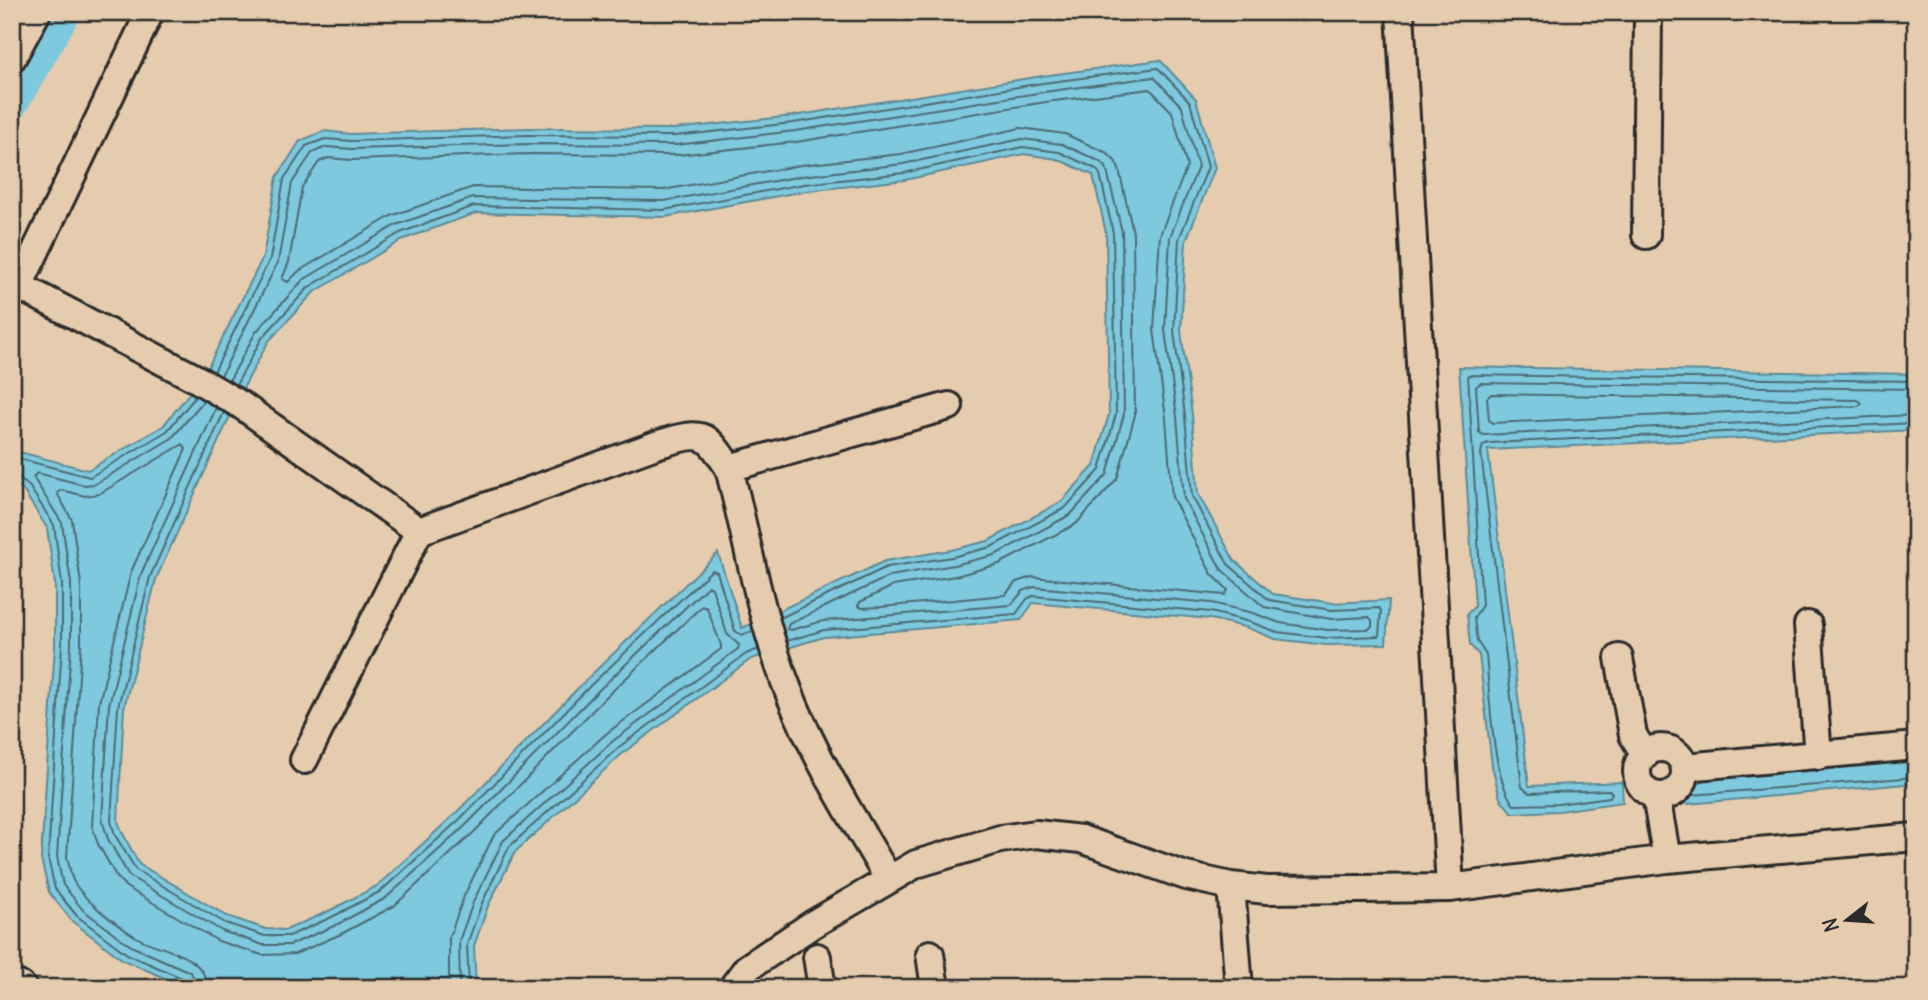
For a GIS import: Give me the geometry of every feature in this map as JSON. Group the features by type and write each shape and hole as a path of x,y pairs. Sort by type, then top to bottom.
{"street":[{"path":"12,58 37,12"},
{"path":"150,12 16,290 195,378 241,405 419,531"},
{"path":"1399,12 1450,888"},
{"path":"1646,235 1648,12"},
{"path":"729,468 949,406"},
{"path":"304,760 419,531 656,445 694,437 707,440 729,468 773,648 790,695 818,760 888,878"},
{"path":"1808,625 1818,756"},
{"path":"1619,658 1633,734 1644,755"},
{"path":"1685,767 1916,746"},
{"path":"1660,747 1671,749 1680,756 1685,767 1684,779 1678,790 1668,796 1656,796 1645,791 1638,782 1636,770 1644,755 1660,747"},
{"path":"1656,796 1667,859"},
{"path":"732,988 747,968 888,878 916,864 1000,839 1036,834 1081,839 1186,876 1231,886 1268,890 1450,888 1667,859 1916,837"},
{"path":"1231,886 1239,988"},
{"path":"930,954 935,988"},
{"path":"817,957 822,988"},
{"path":"12,985 23,988"}],"water":[{"path":"1160,60 1196,99 1215,168 1186,241 1181,331 1192,415 1198,494 1234,560 1273,594 1333,603 1389,600 1386,644 1327,645 1275,639 1248,628 1211,619 1033,603 1021,620 824,637 751,659 623,753 515,852 488,906 474,946 476,988 188,988 123,960 72,921 49,892 41,859 55,645 55,584 47,528 23,490 12,482 12,450 88,470 163,426 204,375 263,257 277,177 300,141 324,131 351,134 528,128 674,129 793,116","holes":["1024,154 1057,159 1093,175 1106,233 1109,414 1094,466 1061,502 988,541 885,561 742,628 718,553 587,679 455,814 377,886 286,930 266,929 227,916 139,864 118,821 124,708 156,579 240,394 268,342 313,293 404,239 476,213 665,217 805,191 905,180"]},
{"path":"1459,367 1916,374 1916,430 1488,450 1529,786 1622,782 1623,802 1559,811 1512,813 1500,798 1492,766 1479,655 1470,645 1467,614 1475,606"},
{"path":"1916,753 1916,783 1688,804 1681,795 1686,781 1705,773"}],"waterway":[{"path":"12,104 65,12"}]}
